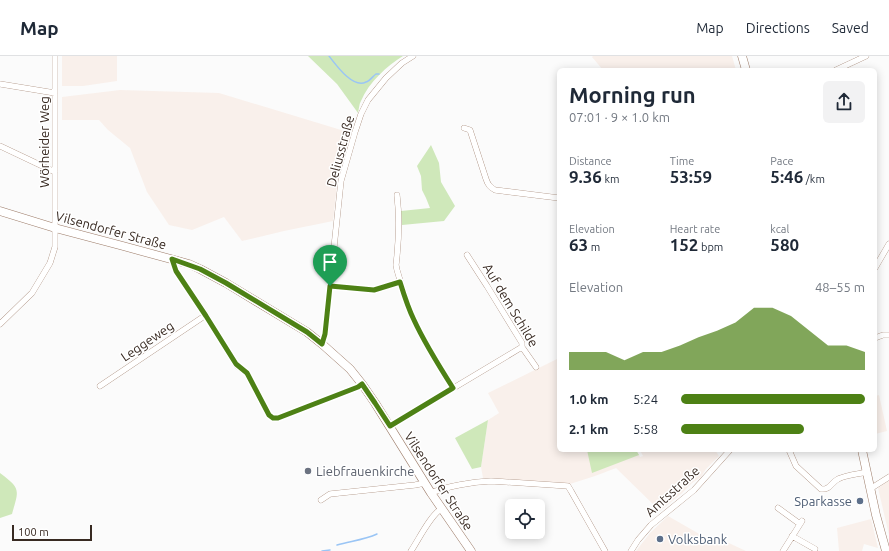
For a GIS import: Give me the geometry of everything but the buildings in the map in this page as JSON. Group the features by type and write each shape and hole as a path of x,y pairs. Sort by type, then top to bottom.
{"main road":[{"path":"742,56 745,68"},
{"name":"Vilsendorfer Straße","path":"0,211 55,228 172,259 200,269 307,332 350,370 362,384 431,493 471,551"},
{"path":"862,452 870,489 886,551"}],"street":[{"name":"Wörheider Weg","path":"0,324 32,293 50,264 55,247 55,56"},
{"name":"Deliusstraße","path":"322,344 325,334 341,181 361,114 368,100 386,78 402,63 413,56"},
{"path":"840,68 866,56"},
{"path":"0,84 55,93"},
{"path":"464,128 470,130 488,185 495,190 557,198"},
{"path":"0,146 55,172"},
{"path":"397,195 400,226 396,265 400,282 414,321 434,358 453,388"},
{"path":"877,265 889,244"},
{"name":"Auf dem Schilde","path":"467,255 522,343 522,347 536,367"},
{"path":"172,259 176,271 236,364 247,373 269,415 273,418 278,418 358,387 362,384"},
{"path":"330,286 374,290 400,282"},
{"name":"Leggeweg","path":"100,386 206,316"},
{"path":"877,336 889,335"},
{"path":"390,426 522,347"},
{"name":"Amtsstraße","path":"631,551 648,528 694,490 728,452"},
{"path":"790,452 796,466 821,489 827,489 840,478 867,472"},
{"path":"870,489 889,477"},
{"path":"431,493 438,490 478,482 491,481 568,486 605,551"},
{"path":"321,500 330,494 425,483"},
{"path":"411,551 437,511 441,508"},
{"path":"778,508 801,522 783,551"},
{"path":"792,536 815,549"}],"shaded area":[{"path":"62,56 117,56 117,81 83,86 62,86"},
{"path":"732,56 735,68 601,68 592,57"},
{"path":"120,90 219,93 351,133 338,175 333,221 242,241 224,217 192,230 169,225 147,192 130,148 108,130 99,120 62,120 62,97"},
{"path":"557,359 557,452 637,452 640,457 643,456 641,452 716,452 719,456 706,469 701,477 660,511 616,468 570,484 483,478 481,467 488,420 499,413 488,393"},
{"path":"879,395 887,431 877,434 877,396"},
{"path":"889,480 889,535 878,488"},
{"path":"668,516 715,543 718,538 746,551 636,551 650,533"},
{"path":"871,519 878,548 864,544 862,551 839,551 837,528"}],"green space":[{"path":"308,56 403,56 385,70 369,87 360,102 358,113 337,84"},
{"path":"431,145 439,163 441,182 455,206 444,221 402,225 401,211 430,208 422,190 421,176 417,166"},
{"path":"488,420 481,467 472,469 455,438"},
{"path":"587,452 637,452 639,455 592,473"},
{"path":"0,473 15,486 17,494 12,514 0,518"}],"waterway":[{"path":"329,56 345,75 356,82 361,83 369,81 376,74 379,74"},
{"path":"337,545 377,534"},
{"path":"322,551 330,550"}],"place":[{"name":"Liebfrauenkirche","path":"308,471"},
{"name":"Sparkasse","path":"860,501"},
{"name":"Volksbank","path":"660,539"}],"route":[{"path":"172,259 189,264 226,283 307,332 322,344 325,334 330,286 374,290 400,282 414,321 434,358 453,388 390,426 362,384 358,387 278,418 273,418 269,415 247,373 236,364 176,271 172,259"}]}
